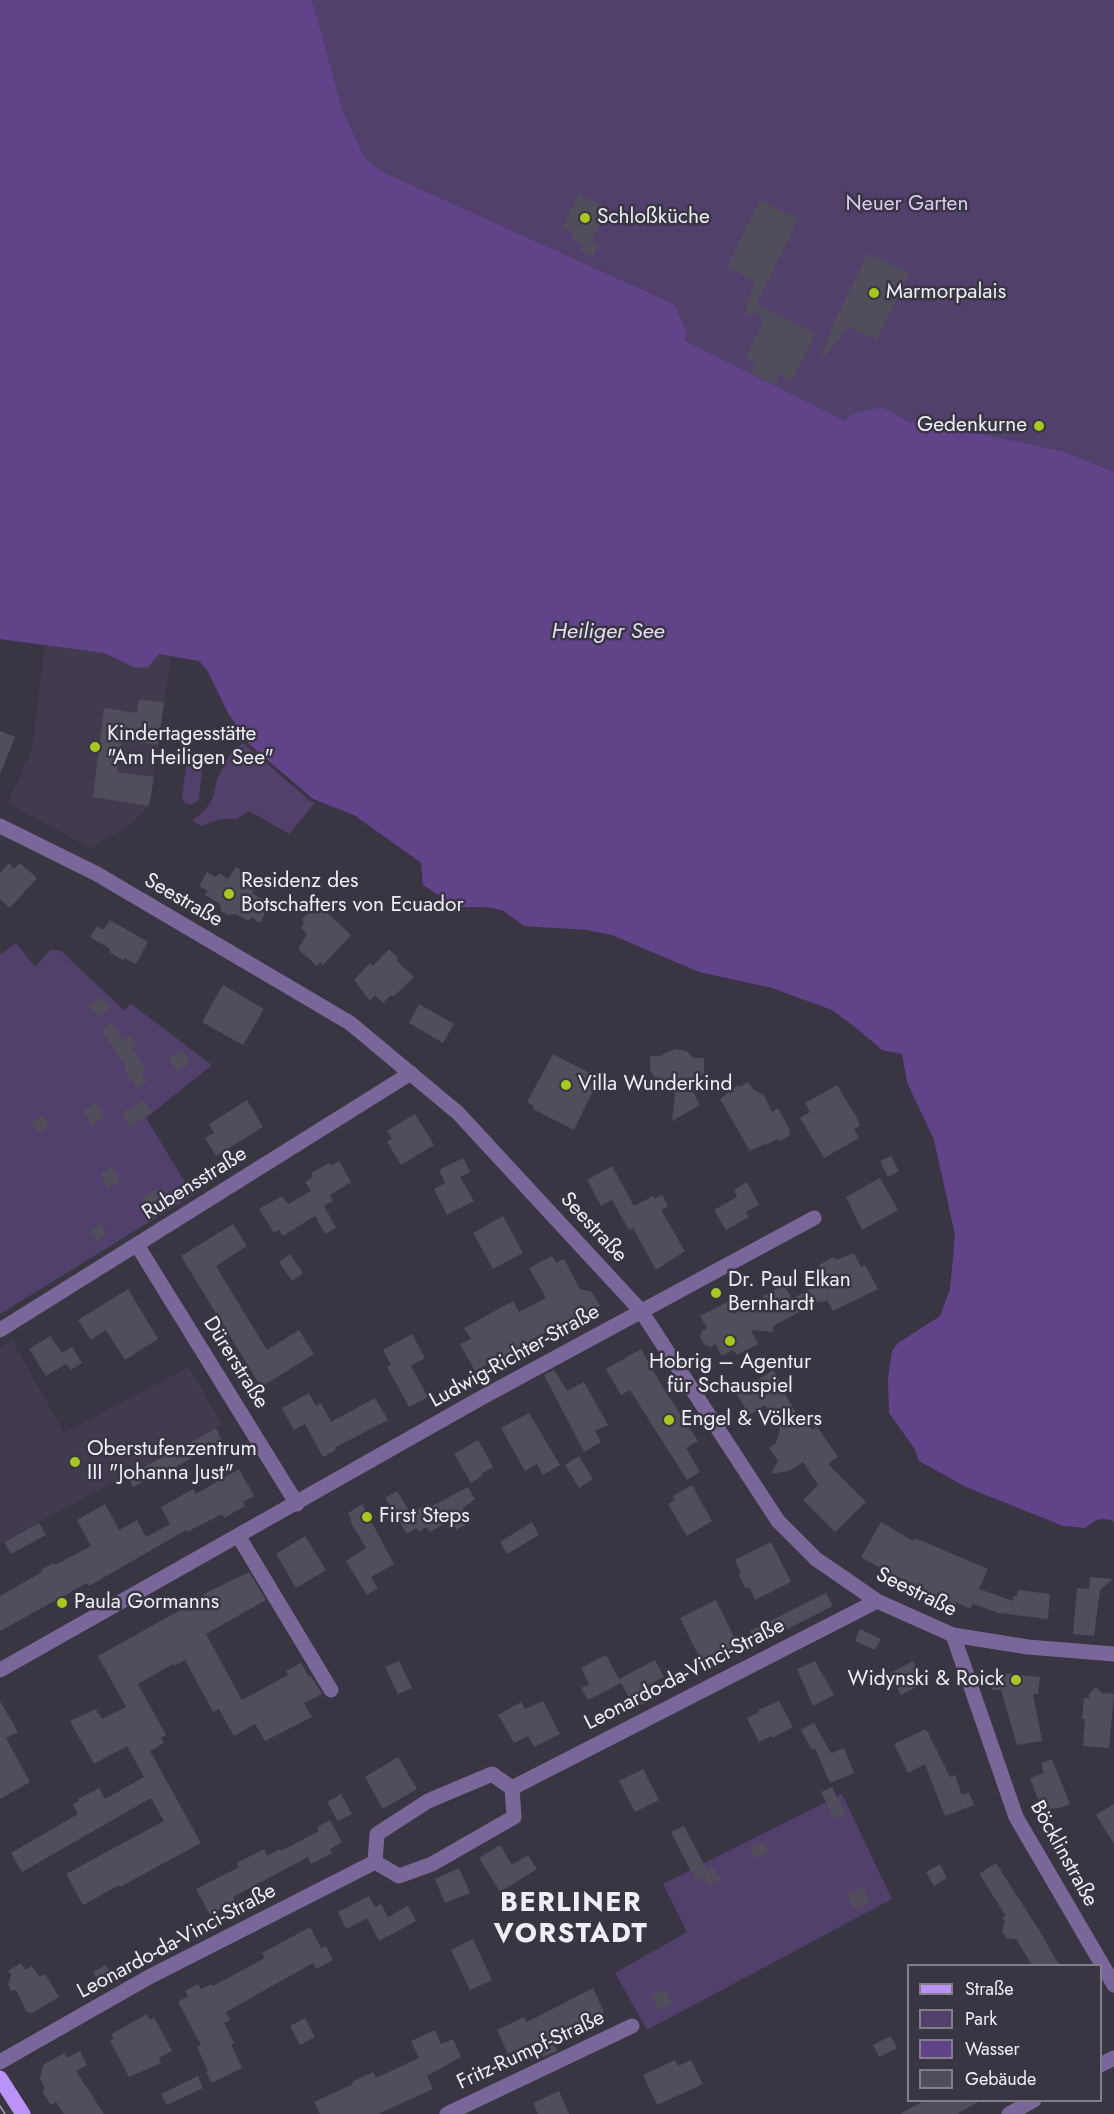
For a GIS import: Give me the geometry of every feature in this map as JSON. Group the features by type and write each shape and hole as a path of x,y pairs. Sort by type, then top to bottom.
{"main road":[{"path":"0,2078 23,2114"}],"street":[{"name":"Seestraße","path":"0,826 97,874 350,1023 458,1113 641,1311 778,1521 816,1559 877,1601 953,1635 1028,1647 1114,1654"},
{"name":"Rubensstraße","path":"0,1330 411,1073"},
{"name":"Ludwig-Richter-Straße","path":"0,1670 239,1537 481,1398 814,1218"},
{"name":"Dürerstraße","path":"137,1245 297,1504"},
{"path":"239,1537 331,1690"},
{"name":"Leonardo-da-Vinci-Straße","path":"512,1788 877,1601"},
{"name":"Böcklinstraße","path":"953,1635 1016,1817 1102,1964"},
{"path":"492,1774 512,1788 514,1817 432,1864 399,1876 375,1862 377,1834 428,1801 492,1774"},
{"name":"Leonardo-da-Vinci-Straße","path":"0,2062 149,1977 375,1862"},
{"name":"Böcklinstraße","path":"1102,1964 1114,1985"},
{"name":"Fritz-Rumpf-Straße","path":"447,2114 633,2026"},
{"path":"1009,2114 1030,2102"}],"shaded area":[{"name":"Kindertagesstätte \"Am Heiligen See\"","path":"45,645 104,653 136,668 148,667 158,654 171,656 149,806 132,824 90,848 8,803 32,749"},
{"name":"Oberstufenzentrum III \"Johanna Just\"","path":"12,1340 64,1433 189,1367 222,1424 0,1543 0,1348"}],"green space":[{"name":"Neuer Garten","path":"312,0 1114,0 1114,472 1066,452 908,421 882,408 846,421 684,340 674,304 381,171 365,158 343,111"},
{"path":"243,743 315,803 289,834 249,811 237,819 220,819 202,826 192,821 205,810 213,798 217,779 231,752"},
{"path":"195,753 203,760 199,799 191,805 185,803 182,798 187,757"},
{"path":"16,943 35,967 50,950 60,950 125,1011 130,1003 212,1065 146,1118 193,1195 0,1314 0,955"},
{"path":"842,1794 892,1899 647,2030 615,1973 687,1932 663,1884"}],"water":[{"name":"Heiliger See","path":"0,0 312,0 343,111 365,158 381,171 674,304 687,334 684,340 846,421 849,415 882,407 908,421 1066,452 1114,472 1114,1523 1112,1520 1103,1519 1096,1520 1085,1528 1063,1526 966,1487 919,1461 914,1448 889,1413 888,1379 892,1351 898,1343 940,1316 950,1289 955,1235 934,1140 907,1082 902,1054 882,1050 832,1010 772,988 699,972 612,935 587,930 524,926 502,910 485,907 456,907 423,885 421,863 354,815 313,799 249,744 228,713 207,670 199,661 159,654 148,667 136,668 104,653 0,639"}],"building":[{"name":"Schloßküche","path":"579,194 608,208 592,240 599,244 593,257 580,251 583,244 571,238 574,233 562,227"},
{"name":"Marmorpalais","path":"760,200 799,219 757,304 816,334 792,381 780,375 776,385 751,373 756,363 745,358 764,321 754,310 751,317 745,315 748,303 743,298 749,300 754,281 727,267"},
{"path":"868,253 909,273 877,340 848,327 824,357 821,355 835,320"},
{"path":"139,699 164,703 158,745 122,740 117,772 154,777 149,806 93,797 104,708 137,713"},
{"path":"0,731 15,737 1,772 0,772"},
{"path":"9,863 14,869 20,863 37,878 10,908 0,899 0,873"},
{"name":"Residenz des Botschafters von Ecuador","path":"236,867 255,878 253,881 257,884 252,893 268,903 266,907 268,908 260,923 251,917 249,921 236,914 228,915 221,911 220,904 205,895 208,891 199,886 207,872 216,877 219,873 228,879"},
{"path":"322,908 351,935 323,965 320,962 317,966 298,949 307,934 301,928 304,923 302,919 311,909 316,914"},
{"path":"110,920 148,942 136,964 125,958 124,961 90,937 97,926 103,930"},
{"path":"389,949 398,958 396,960 414,977 393,997 391,995 383,1003 375,995 370,1001 354,980 370,963 373,966"},
{"path":"223,985 264,1009 243,1045 202,1022"},
{"path":"102,996 111,1008 99,1017 89,1005"},
{"path":"419,1004 454,1024 443,1043 409,1023"},
{"path":"112,1023 122,1040 130,1034 137,1045 132,1048 146,1070 142,1073 147,1081 136,1088 124,1069 126,1067 101,1030"},
{"path":"182,1049 191,1062 177,1072 169,1058"},
{"path":"676,1049 686,1051 694,1058 704,1058 704,1073 690,1086 700,1105 672,1121 675,1094 662,1085 650,1071 650,1056 661,1056"},
{"name":"Villa Wunderkind","path":"553,1054 599,1078 574,1130 533,1109 534,1106 527,1102"},
{"path":"748,1082 754,1090 764,1095 772,1112 778,1108 790,1130 789,1136 750,1151 720,1099 738,1085 739,1087"},
{"path":"837,1085 857,1118 860,1126 854,1129 859,1138 824,1158 800,1118 810,1112 805,1103"},
{"path":"144,1100 152,1113 130,1127 122,1113"},
{"path":"247,1100 263,1127 216,1156 205,1138 214,1133 209,1124"},
{"path":"96,1103 105,1117 92,1125 83,1111"},
{"path":"415,1114 434,1145 401,1165 387,1142 392,1139 387,1131"},
{"path":"43,1115 50,1127 38,1134 31,1122"},
{"path":"891,1156 899,1171 888,1177 880,1161"},
{"path":"463,1158 470,1172 460,1177 474,1201 447,1215 434,1189 445,1183 439,1170"},
{"path":"339,1161 351,1182 330,1195 333,1201 324,1206 336,1228 325,1234 315,1216 283,1236 279,1230 274,1233 259,1209 282,1196 288,1204 311,1191 305,1182 313,1177 311,1173 329,1163 331,1166"},
{"path":"612,1166 634,1206 653,1196 655,1199 662,1195 668,1206 661,1210 685,1251 656,1270 633,1228 629,1230 612,1200 601,1206 587,1180"},
{"path":"112,1167 120,1181 108,1189 100,1174"},
{"path":"880,1178 898,1210 862,1230 846,1197"},
{"path":"747,1182 759,1205 746,1212 749,1217 726,1230 714,1210 737,1197 734,1190"},
{"path":"158,1188 166,1202 151,1211 143,1197"},
{"path":"503,1216 523,1253 493,1269 473,1233"},
{"path":"100,1223 107,1234 97,1241 90,1231"},
{"path":"233,1224 247,1246 216,1266 267,1350 299,1330 314,1354 261,1387 181,1256"},
{"path":"854,1253 861,1267 865,1265 878,1289 833,1311 827,1300 821,1303 820,1301 773,1326 773,1332 751,1330 758,1344 737,1355 733,1350 722,1356 715,1344 711,1347 705,1345 700,1337 702,1331 707,1328 700,1316 727,1302 734,1314 740,1310 742,1313 765,1300 763,1296 784,1285 792,1299 819,1284 815,1277 822,1272 819,1265 834,1257 836,1260"},
{"path":"290,1254 303,1273 292,1281 279,1262"},
{"path":"552,1256 556,1263 564,1259 580,1289 592,1292 600,1306 567,1324 565,1321 516,1349 517,1352 506,1359 503,1356 475,1371 460,1344 471,1339 464,1328 513,1301 519,1312 546,1298 529,1268"},
{"path":"128,1289 158,1339 125,1360 106,1330 91,1340 78,1320"},
{"path":"412,1334 425,1358 411,1366 428,1397 409,1407 387,1367 391,1365 383,1350"},
{"path":"50,1336 62,1353 72,1347 82,1363 71,1370 66,1364 46,1376 29,1349"},
{"path":"641,1349 698,1441 686,1448 700,1472 687,1480 630,1390 621,1395 606,1369"},
{"path":"554,1370 567,1391 584,1382 608,1425 595,1431 601,1442 584,1452 544,1375"},
{"path":"773,1370 802,1422 805,1420 812,1430 817,1427 838,1457 828,1464 866,1502 835,1532 803,1500 818,1485 803,1462 789,1471 771,1474 778,1461 769,1448 776,1443 780,1429 765,1405 750,1415 736,1394"},
{"path":"309,1393 316,1406 321,1403 331,1422 375,1398 388,1420 334,1448 336,1450 323,1457 305,1424 294,1430 282,1408"},
{"path":"529,1413 560,1465 543,1475 537,1464 525,1471 501,1428"},
{"path":"216,1428 222,1441 163,1474 160,1473 133,1487 127,1476"},
{"path":"478,1440 493,1467 471,1483 454,1454"},
{"path":"579,1456 593,1479 579,1488 565,1465"},
{"path":"239,1469 254,1496 243,1502 245,1506 224,1518 222,1514 187,1532 186,1530 89,1586 87,1583 0,1631 0,1596 42,1572 41,1570 91,1546 77,1520 105,1504 119,1530 137,1520 146,1537 170,1524 161,1507 193,1489 196,1494"},
{"path":"692,1485 712,1521 687,1536 668,1504 675,1500 673,1496"},
{"path":"468,1487 475,1499 462,1509 469,1523 456,1530 451,1520 430,1532 426,1527 419,1532 416,1528 407,1534 385,1498 397,1491 411,1514 428,1503 430,1507"},
{"path":"362,1504 394,1564 371,1577 378,1588 367,1595 346,1561 366,1548 350,1521 352,1521 348,1513"},
{"path":"532,1522 539,1535 507,1554 500,1542"},
{"path":"881,1522 913,1541 915,1538 988,1569 979,1589 1013,1601 1013,1596 1017,1596 1018,1590 1050,1594 1048,1619 999,1613 973,1604 970,1609 956,1602 955,1605 885,1571 861,1557"},
{"path":"39,1523 46,1535 11,1554 4,1542"},
{"path":"305,1536 326,1570 296,1588 276,1554"},
{"path":"771,1542 791,1582 755,1600 749,1587 746,1589 738,1574 741,1573 735,1560"},
{"path":"249,1572 266,1600 206,1634 242,1700 288,1675 286,1671 301,1663 322,1694 304,1703 312,1717 265,1741 255,1724 234,1736 219,1709 213,1712 185,1660 174,1666 173,1664 138,1684 166,1735 161,1738 164,1743 150,1751 201,1843 83,1905 66,1874 164,1821 151,1798 22,1872 11,1853 78,1814 73,1804 79,1801 78,1799 99,1788 105,1799 144,1777 127,1746 94,1764 70,1721 96,1709 102,1719 126,1707 98,1656 202,1598 201,1596"},
{"path":"1090,1577 1113,1579 1100,1590 1094,1636 1073,1634 1077,1588 1089,1589"},
{"path":"826,1593 833,1606 757,1644 750,1631"},
{"path":"716,1600 738,1645 702,1663 680,1618"},
{"path":"860,1629 881,1639 875,1650 855,1641"},
{"path":"606,1655 619,1679 655,1660 664,1677 643,1688 650,1700 635,1709 621,1683 588,1700 581,1688 589,1684 581,1668"},
{"path":"399,1661 412,1688 398,1694 385,1667"},
{"path":"815,1661 834,1695 813,1706 797,1669"},
{"path":"913,1661 924,1683 901,1695 890,1673"},
{"path":"993,1672 1040,1677 1038,1694 1033,1694 1042,1741 1017,1745 1001,1690 992,1690"},
{"path":"1096,1687 1102,1693 1114,1694 1109,1748 1083,1746 1084,1698 1089,1698 1089,1694"},
{"path":"0,1701 18,1732 6,1738 30,1782 0,1799"},
{"path":"543,1701 560,1734 534,1747 528,1736 514,1743 498,1715 521,1702 525,1709"},
{"path":"779,1701 793,1727 759,1742 747,1718 759,1712 758,1710"},
{"path":"814,1723 831,1753 844,1748 854,1773 830,1783 815,1748 812,1750 801,1730"},
{"path":"926,1729 950,1777 955,1775 962,1795 969,1793 974,1805 945,1816 925,1764 908,1773 894,1744"},
{"path":"398,1757 417,1789 383,1809 365,1777"},
{"path":"1052,1759 1070,1804 1042,1810 1030,1778 1044,1773 1041,1763"},
{"path":"643,1769 659,1800 635,1812 619,1781"},
{"path":"832,1787 846,1814 834,1819 821,1792"},
{"path":"341,1794 352,1814 338,1821 327,1802"},
{"path":"1114,1804 1114,1844 1096,1815"},
{"path":"330,1820 342,1842 330,1849 332,1853 311,1864 308,1857 233,1897 235,1901 210,1915 196,1889 239,1867 237,1863 264,1849 267,1856 280,1849 281,1851 319,1831 317,1827"},
{"path":"684,1826 707,1870 713,1867 721,1880 709,1886 704,1877 696,1881 671,1832"},
{"path":"763,1841 769,1852 756,1859 750,1848"},
{"path":"500,1845 512,1865 528,1855 537,1869 500,1892 479,1858"},
{"path":"996,1863 1058,1964 1031,1964 1016,1939 1006,1938 1002,1931 1005,1922 1002,1918 1006,1916 979,1874"},
{"path":"940,1864 947,1878 934,1886 926,1872"},
{"path":"459,1868 470,1893 445,1903 435,1879"},
{"path":"863,1887 870,1902 854,1910 847,1895"},
{"path":"369,1896 375,1907 381,1904 388,1917 408,1906 416,1921 379,1941 367,1918 346,1929 338,1912"},
{"path":"310,1927 321,1948 326,1946 333,1960 316,1969 313,1963 226,2012 230,2020 224,2023 234,2043 231,2044 242,2068 212,2083 197,2047 201,2045 178,2002 188,1996 185,1991 198,1984 201,1989 212,1984 213,1986 265,1958 262,1953"},
{"path":"473,1939 492,1980 470,1990 451,1950"},
{"path":"21,1963 25,1970 32,1966 39,1977 45,1974 59,1997 32,2013 27,2012 16,1990 11,1991 8,1984 11,1975 8,1971"},
{"path":"106,1965 112,1977 99,1983 93,1972"},
{"path":"593,1988 604,2012 551,2037 557,2051 543,2057 535,2041 508,2054 497,2030 524,2017 527,2022"},
{"path":"665,1989 672,2004 658,2010 651,1995"},
{"path":"147,2014 150,2020 154,2017 172,2051 159,2058 161,2063 129,2077 110,2041 114,2039 111,2034"},
{"path":"305,2018 315,2037 300,2045 290,2026"},
{"path":"435,2030 441,2044 453,2039 461,2057 427,2076 433,2089 378,2114 320,2114 314,2102 373,2072 376,2078 419,2058 411,2041"},
{"path":"891,2036 897,2048 879,2057 873,2045"},
{"path":"80,2051 87,2065 76,2071 104,2114 64,2114 56,2102 51,2105 42,2091 45,2088 40,2079 43,2065 64,2053 67,2058"},
{"path":"675,2060 678,2066 691,2060 703,2084 657,2105 643,2075"},
{"path":"198,2076 203,2088 167,2105 161,2094"},
{"path":"559,2091 569,2114 538,2114 533,2103"},
{"path":"921,2102 978,2102 957,2114 900,2114"}],"tram line":[{"path":"0,2106 5,2114"}],"place":[{"name":"Schloßküche","path":"585,218"},
{"name":"Marmorpalais","path":"874,293"},
{"name":"Gedenkurne","path":"1039,426"},
{"name":"Kindertagesstätte \"Am Heiligen See\"","path":"95,747"},
{"name":"Residenz des Botschafters von Ecuador","path":"229,894"},
{"name":"Villa Wunderkind","path":"566,1085"},
{"name":"Dr. Paul Elkan Bernhardt","path":"716,1293"},
{"name":"Hobrig – Agentur für Schauspiel","path":"730,1341"},
{"name":"Engel & Völkers","path":"669,1420"},
{"name":"Oberstufenzentrum III \"Johanna Just\"","path":"75,1462"},
{"name":"First Steps","path":"367,1517"},
{"name":"Paula Gormanns","path":"62,1603"},
{"name":"Widynski & Roick","path":"1016,1680"}],"district":[{"name":"BERLINER VORSTADT","path":"571,1920"}]}
